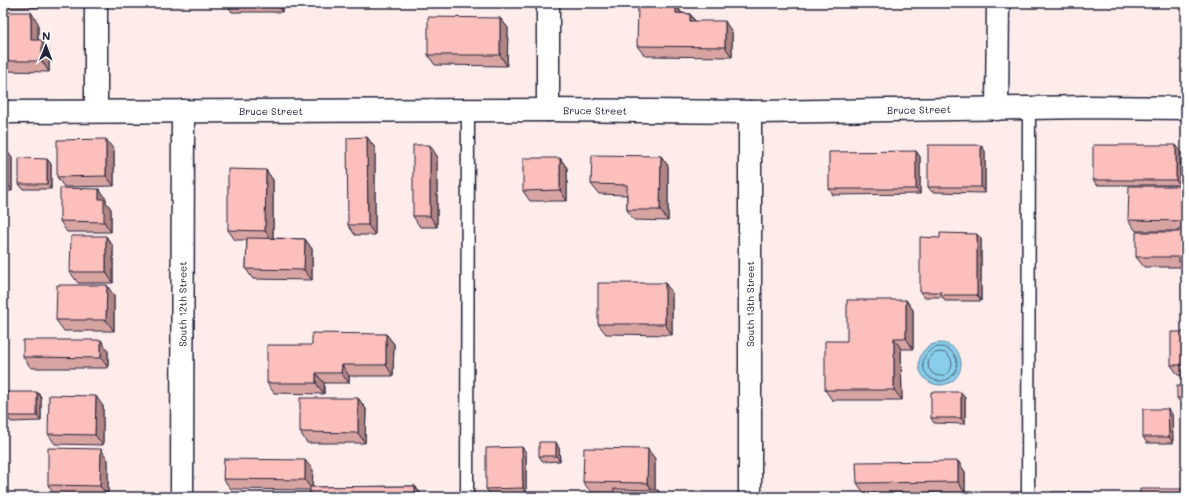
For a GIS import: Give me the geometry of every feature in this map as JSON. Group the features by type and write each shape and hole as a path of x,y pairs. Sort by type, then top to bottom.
{"street":[{"path":"96,3 96,111"},
{"path":"548,3 548,110"},
{"path":"997,109 998,3"},
{"name":"Bruce Street","path":"3,112 468,110 750,112 1090,107 1186,108"},
{"name":"South 12th Street","path":"182,497 183,111"},
{"name":"South 13th Street","path":"750,112 750,497"}],"lane":[{"path":"1028,497 1029,109"},
{"path":"467,497 468,110"}],"water":[{"path":"940,343 955,349 961,364 955,379 940,385 925,379 919,364 925,349"}],"building":[{"path":"228,3 278,3 278,6 228,6"},
{"path":"638,5 676,5 676,13 690,14 690,21 725,21 725,47 637,46"},
{"path":"3,12 31,12 31,40 42,40 42,61 3,61"},
{"path":"428,17 500,18 500,55 428,55"},
{"path":"367,137 368,225 348,225 347,138"},
{"path":"106,139 106,176 57,177 57,140"},
{"path":"413,145 430,145 430,216 413,216"},
{"path":"928,145 981,145 981,187 928,187"},
{"path":"1093,145 1176,145 1176,180 1093,180"},
{"path":"3,148 5,148 5,180 3,180"},
{"path":"916,151 916,189 829,189 829,152"},
{"path":"592,155 661,156 660,210 627,210 627,185 591,184"},
{"path":"19,158 47,159 47,184 19,184"},
{"path":"523,158 560,158 560,190 523,191"},
{"path":"228,169 266,170 265,231 228,230"},
{"path":"1129,186 1186,186 1186,221 1128,220"},
{"path":"60,188 99,189 99,199 104,199 104,222 60,221"},
{"path":"1179,228 1186,228 1186,262 1179,262 1179,257 1136,257 1136,232 1179,232"},
{"path":"940,233 977,234 977,295 941,295 941,292 920,292 920,237 940,238"},
{"path":"71,236 106,236 106,272 70,272"},
{"path":"247,238 305,239 304,270 246,269"},
{"path":"598,283 665,283 665,324 598,324"},
{"path":"57,285 107,285 106,320 56,320"},
{"path":"847,300 906,300 906,338 894,338 894,390 825,390 825,341 847,341"},
{"path":"1171,332 1186,332 1186,365 1171,365"},
{"path":"312,333 386,334 386,365 342,365 341,373 316,373 316,383 267,383 267,345 312,345"},
{"path":"23,340 101,340 101,358 23,357"},
{"path":"1177,386 1186,386 1186,398 1177,398"},
{"path":"7,392 37,392 37,416 7,416"},
{"path":"931,392 961,392 961,418 931,418"},
{"path":"49,395 96,396 95,435 48,434"},
{"path":"300,398 358,398 358,433 300,432"},
{"path":"1143,409 1168,409 1169,437 1143,437"},
{"path":"539,442 556,442 556,456 539,456"},
{"path":"522,447 523,488 486,489 486,448"},
{"path":"48,448 101,449 100,486 48,485"},
{"path":"584,448 648,449 647,483 583,482"},
{"path":"224,459 305,460 305,480 223,479"},
{"path":"958,461 958,482 857,483 856,462"},
{"path":"415,486 415,497 310,497 310,487"},
{"path":"614,489 658,490 658,497 613,497"},
{"path":"1140,489 1186,489 1186,497 1140,497"},
{"path":"1052,492 1092,492 1092,497 1052,497"},
{"path":"22,495 52,495 52,497 22,497"},
{"path":"891,495 925,496 891,497"}]}
